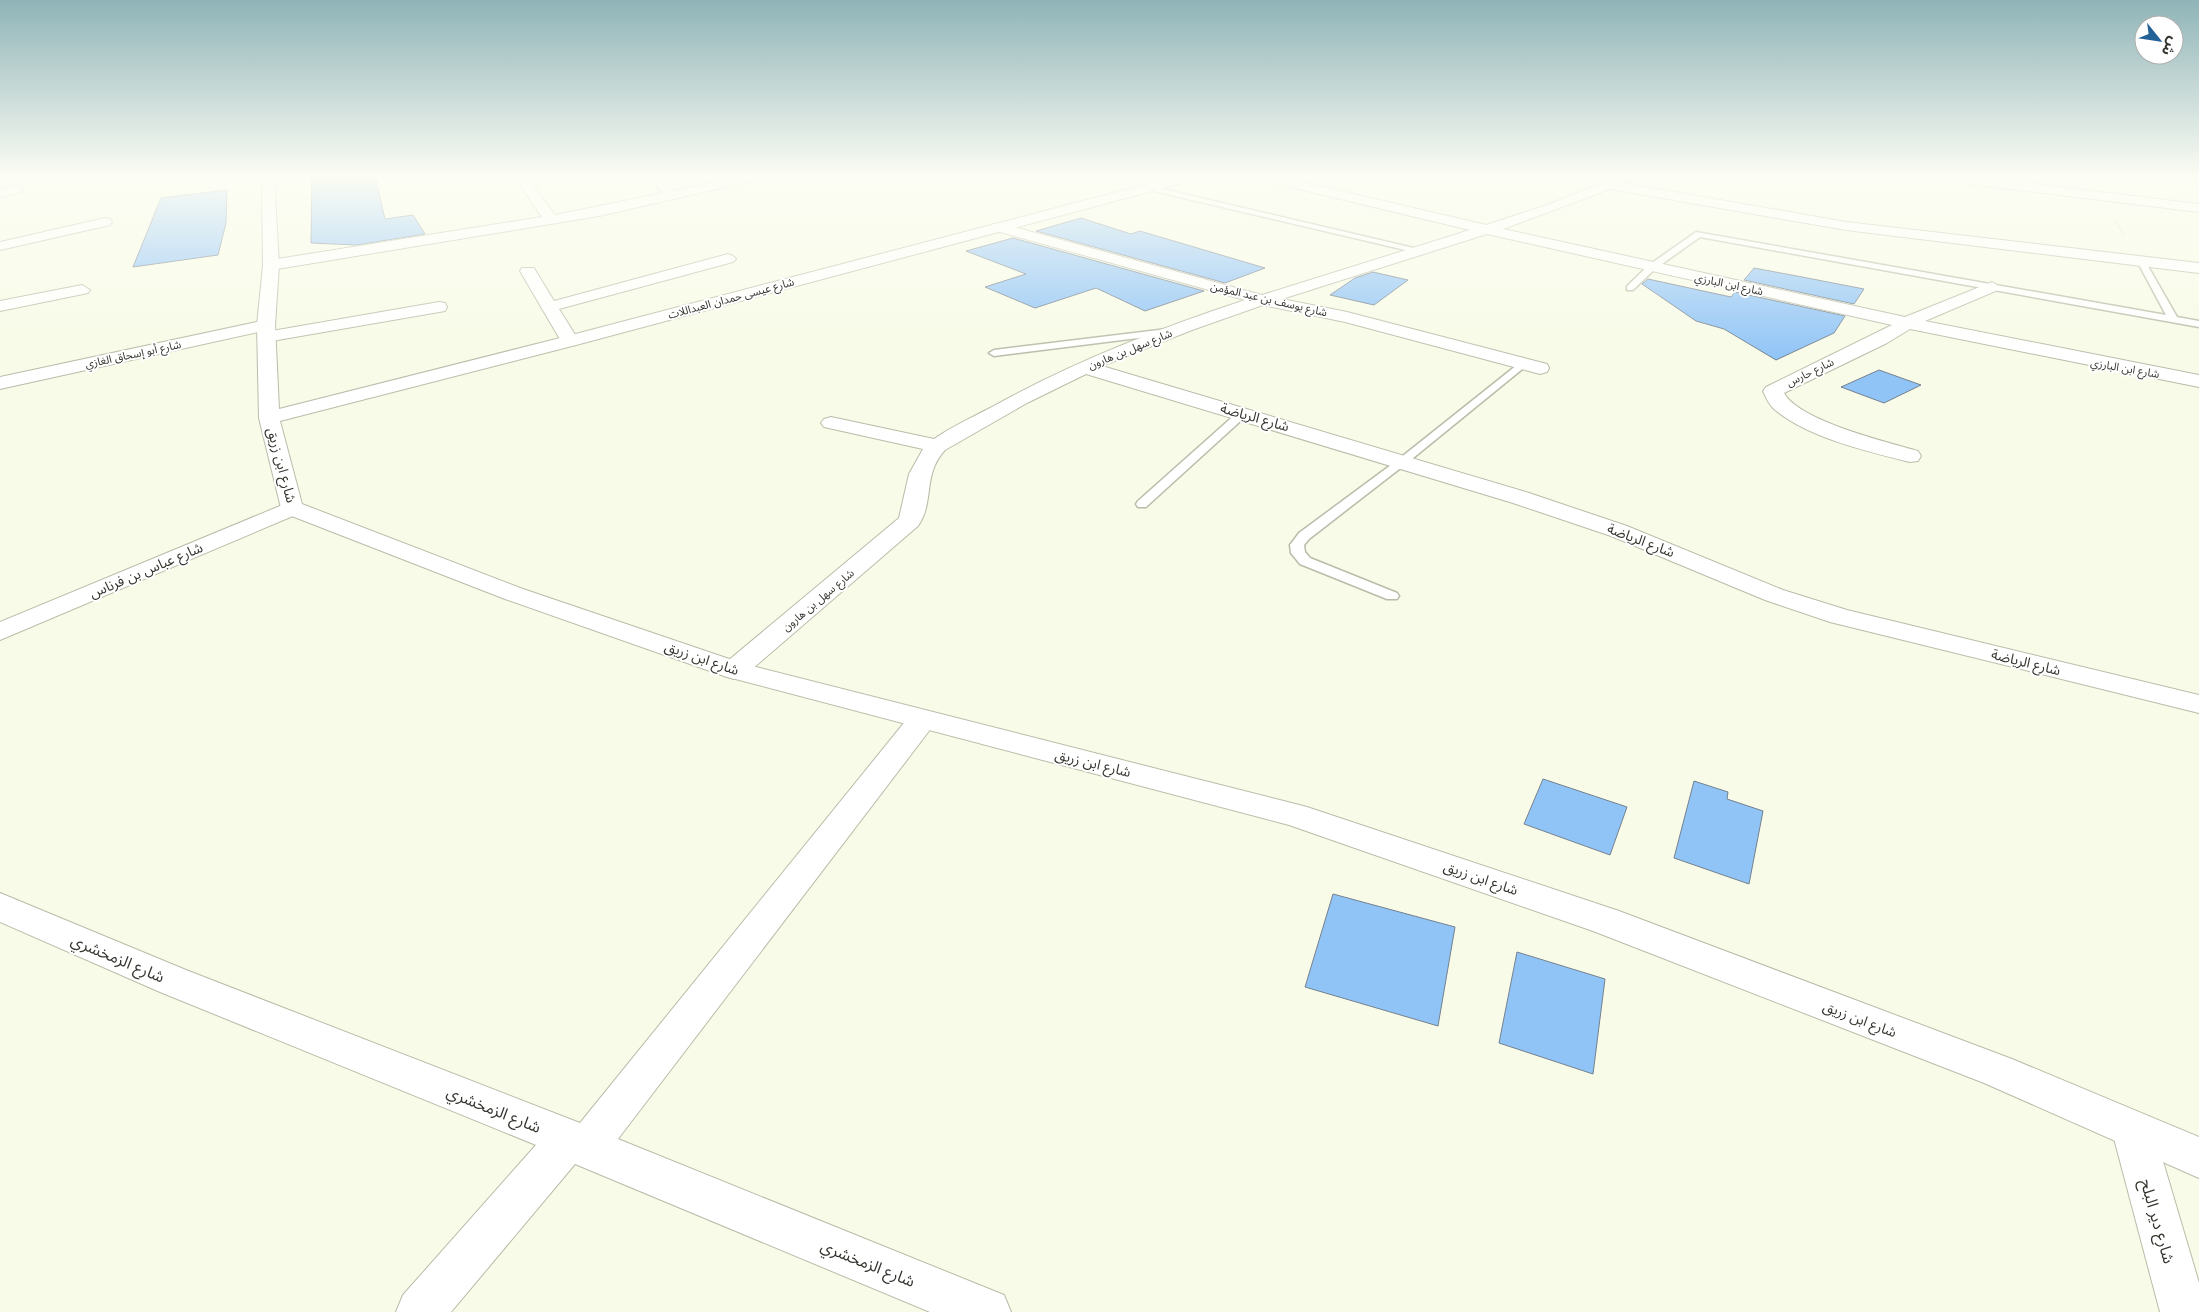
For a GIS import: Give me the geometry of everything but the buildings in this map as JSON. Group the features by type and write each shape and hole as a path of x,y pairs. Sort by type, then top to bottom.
{"street":[{"path":"0,246 39,237"},
{"name":"شارع ابن زريق","path":"270,237 271,265 266,331 269,418 292,508 514,594 734,670 1296,815 1606,921 1998,1071 2199,1158"},
{"path":"271,265 444,237"},
{"name":"شارع عيسى حمدان العبداللات","path":"269,418 570,341 956,237"},
{"name":"شارع يوسف بن عبد المؤمن","path":"1038,237 1262,300 1347,317 1540,368"},
{"name":"شارع سهل بن هارون","path":"734,670 910,521 914,509 916,484 922,467 937,446 1020,398 1084,367 1171,332 1262,300 1465,237"},
{"name":"شارع ابن البارزي","path":"1520,237 1907,324 2199,381"},
{"path":"1941,237 2199,268"},
{"path":"550,307 728,259"},
{"path":"528,271 570,341"},
{"path":"1907,324 1992,287"},
{"path":"0,306 82,290"},
{"name":"شارع أبو إسحاق الغازي","path":"0,382 266,331 439,307"},
{"name":"شارع حارس","path":"1907,324 1881,339 1773,391 1774,398 1780,406 1802,419 1910,456"},
{"name":"شارع الرياضة","path":"1084,367 1403,461 1620,530 1774,595 1839,616 2199,704"},
{"path":"831,422 937,446"},
{"name":"شارع عباس بن فرناس","path":"4,625 292,508"},
{"path":"420,1312 577,1143 922,720"},
{"name":"شارع الزمخشري","path":"0,907 174,981 577,1143 987,1312"},
{"name":"شارع دير البلح","path":"2133,1131 2184,1312"}],"lane":[{"path":"1357,237 1418,252"},
{"path":"1630,288 1652,267 1694,237"},
{"path":"1717,237 2199,324"},
{"path":"2141,261 2174,321"},
{"path":"994,353 1171,332"},
{"path":"1392,596 1305,561 1298,553 1297,545 1304,536 1403,461 1522,364"},
{"path":"1142,504 1242,414"}],"path":[{"path":"2126,237 2141,261"}]}
